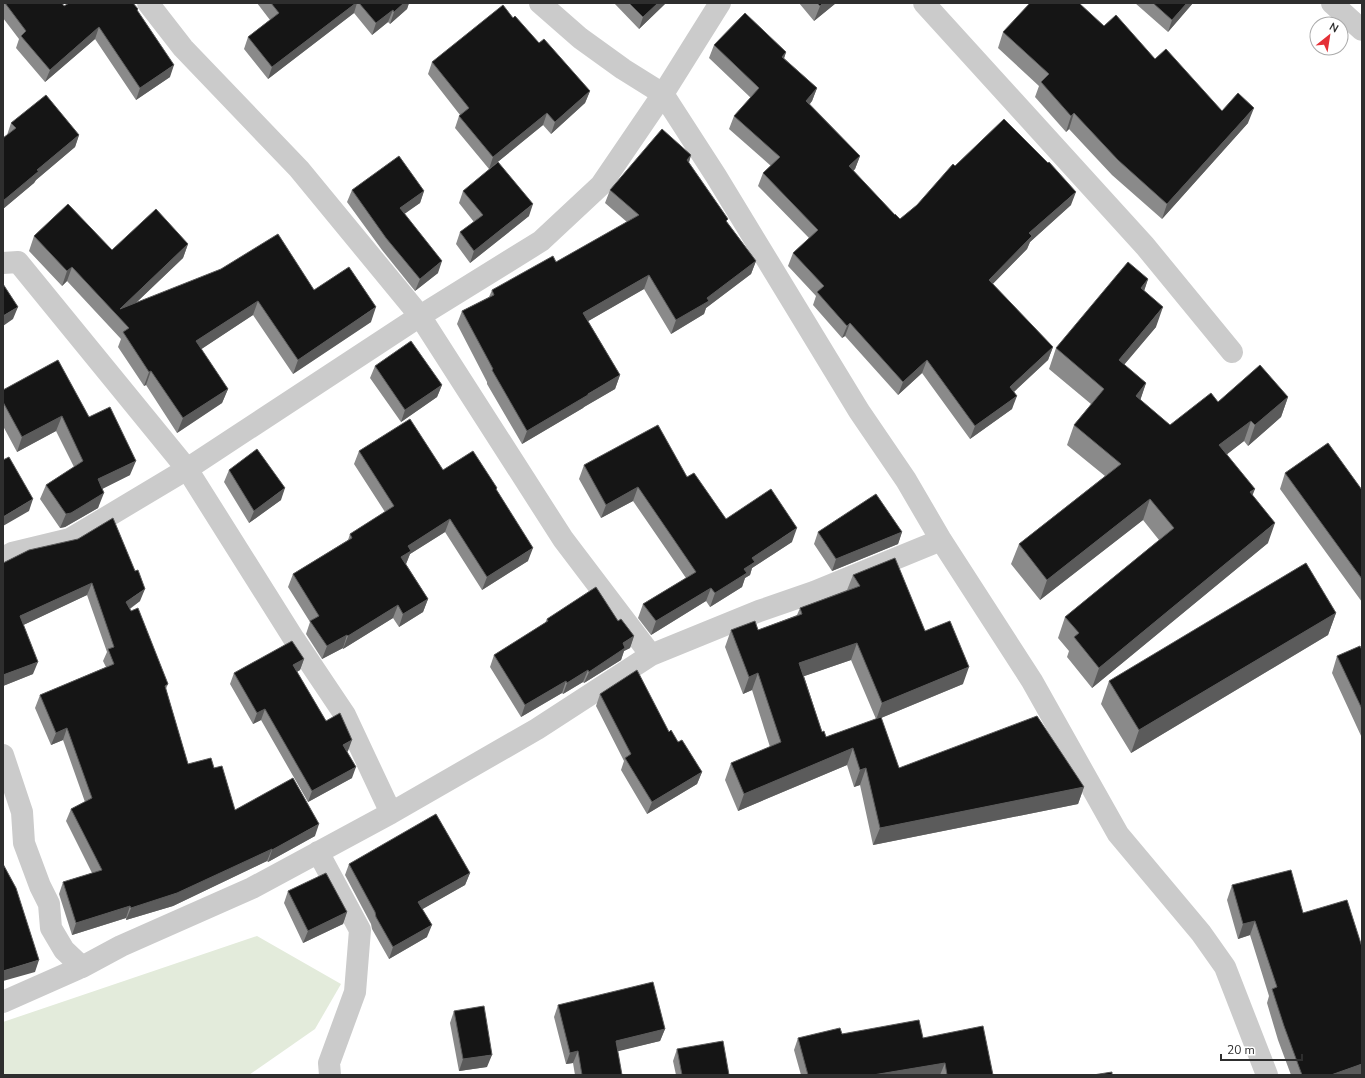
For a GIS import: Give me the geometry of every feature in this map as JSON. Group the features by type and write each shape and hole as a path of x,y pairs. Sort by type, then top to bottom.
{"street":[{"path":"148,3 183,48 299,169 420,316 563,539 651,655"},
{"path":"540,3 580,38 623,69 663,94 716,176 859,411 906,480 941,540 1032,681 1118,834 1201,933 1225,968 1267,1075"},
{"path":"3,558 12,553 70,539 187,469 420,316 541,241 601,185 663,94 720,3"},
{"path":"924,3 1145,246 1232,352"},
{"path":"1332,3 1362,30"},
{"path":"3,263 18,262 187,469 294,639 345,716 391,813"},
{"path":"3,1002 82,967 121,946 252,888 391,813 537,729 651,655 758,611 814,592 941,540"},
{"path":"3,755 22,812 24,843 40,886 49,904 51,928 64,950 82,967"},
{"path":"318,852 360,930 355,992 329,1063 330,1075"}],"green space":[{"path":"257,936 341,984 315,1029 249,1075 3,1075 3,1022"}],"building":[{"path":"5,3 62,3 64,6 69,3 133,3 174,65 140,88 99,27 50,70 21,36 26,31"},
{"path":"271,3 356,3 272,67 248,37 279,13"},
{"path":"359,3 404,3 394,12 393,10 376,23"},
{"path":"629,3 658,3 643,17"},
{"path":"1030,3 1079,3 1104,26 1116,15 1155,59 1166,49 1222,111 1238,93 1254,108 1167,204 1118,160 1074,113 1071,116 1041,82 1049,74 1003,32"},
{"path":"1153,3 1187,3 1172,20"},
{"path":"503,5 513,18 515,16 539,43 544,39 590,91 555,122 547,113 493,157 459,116 469,108 432,62"},
{"path":"745,13 786,52 782,57 817,88 806,101 860,156 849,166 900,219 917,205 953,164 955,166 1004,119 1048,163 1049,162 1076,192 1029,233 1032,236 989,280 1053,347 1010,387 1017,396 975,426 927,360 903,382 850,323 847,326 817,292 824,286 793,253 818,230 763,173 780,157 734,116 759,88 714,45"},
{"path":"46,95 79,135 3,201 3,138 16,128 11,123"},
{"path":"662,129 691,155 687,160 728,219 726,221 756,261 707,298 709,301 676,320 649,275 583,313 620,375 527,431 492,370 493,369 462,311 494,295 492,290 553,256 556,262 639,215 610,190"},
{"path":"399,156 424,191 400,208 442,261 420,279 386,238 352,190"},
{"path":"498,162 533,204 474,251 460,232 483,215 463,191"},
{"path":"68,204 112,250 156,209 188,244 120,309 221,269 278,234 314,290 349,267 376,307 298,360 258,301 196,341 228,389 183,418 151,371 149,372 123,332 129,328 72,267 67,271 34,236"},
{"path":"1128,262 1148,279 1141,288 1163,307 1119,360 1146,383 1136,396 1170,425 1211,393 1218,402 1260,365 1288,397 1255,425 1251,421 1219,445 1255,489 1250,492 1275,523 1099,668 1074,637 1079,633 1065,617 1174,528 1150,499 1047,580 1019,544 1121,464 1074,425 1104,389 1056,348"},
{"path":"3,284 18,307 3,316"},
{"path":"411,341 442,385 405,410 375,366"},
{"path":"58,360 89,417 110,407 136,461 98,479 104,493 71,513 66,514 46,485 83,461 62,416 22,437 3,402 3,390"},
{"path":"410,419 443,470 473,451 533,548 487,577 450,519 408,546 411,551 401,557 428,599 403,614 398,605 348,636 347,635 327,646 310,621 319,616 293,574 352,538 350,534 394,506 359,451"},
{"path":"658,425 687,477 694,473 726,519 771,489 797,528 752,558 755,562 744,569 747,573 715,593 711,588 656,621 643,604 696,572 638,487 606,505 584,465"},
{"path":"1328,443 1362,490 1362,579 1285,473"},
{"path":"257,449 285,488 254,511 229,470"},
{"path":"9,457 33,499 3,517 3,460"},
{"path":"876,494 902,532 836,559 818,532"},
{"path":"113,518 135,571 138,570 145,589 126,602 131,611 138,608 168,684 165,686 188,764 211,758 214,768 222,766 235,810 293,778 319,824 272,850 177,893 131,908 130,906 76,923 63,882 102,870 71,809 92,798 67,728 56,733 40,695 114,664 108,649 114,647 92,583 20,616 38,662 3,675 3,563 29,550 78,539"},
{"path":"895,558 925,631 950,621 969,667 882,703 857,643 799,663 822,732 824,731 826,737 881,717 899,768 1037,716 1084,787 880,828 866,768 860,770 853,748 744,794 731,763 781,742 758,673 749,677 731,630 755,621 758,630 802,614 800,608 860,586 853,575"},
{"path":"1306,563 1336,613 1139,730 1109,681"},
{"path":"596,587 618,621 621,619 634,636 623,643 625,648 589,672 588,670 567,683 566,681 525,705 494,655 548,621 547,619"},
{"path":"292,641 304,659 293,665 326,721 340,713 352,740 343,745 356,767 312,791 265,709 257,713 234,673"},
{"path":"1360,646 1362,650 1362,709 1337,656"},
{"path":"637,670 669,732 671,730 678,742 682,740 702,772 652,802 625,758 631,754 600,694"},
{"path":"436,814 470,873 418,902 432,925 393,947 349,864"},
{"path":"3,864 16,888 39,960 3,971"},
{"path":"1291,870 1303,913 1347,900 1362,947 1362,1064 1331,1075 1302,1075 1272,989 1277,987 1255,921 1243,924 1232,885"},
{"path":"326,873 347,912 308,931 288,891"},
{"path":"653,982 665,1029 616,1041 622,1075 582,1075 578,1051 570,1053 558,1005"},
{"path":"484,1006 492,1055 463,1059 454,1011"},
{"path":"919,1020 923,1038 983,1026 993,1075 947,1075 945,1063 873,1075 808,1075 798,1038 840,1028 842,1034"},
{"path":"723,1041 729,1075 682,1075 677,1049"},
{"path":"1112,1072 1112,1075 1093,1075"}]}
